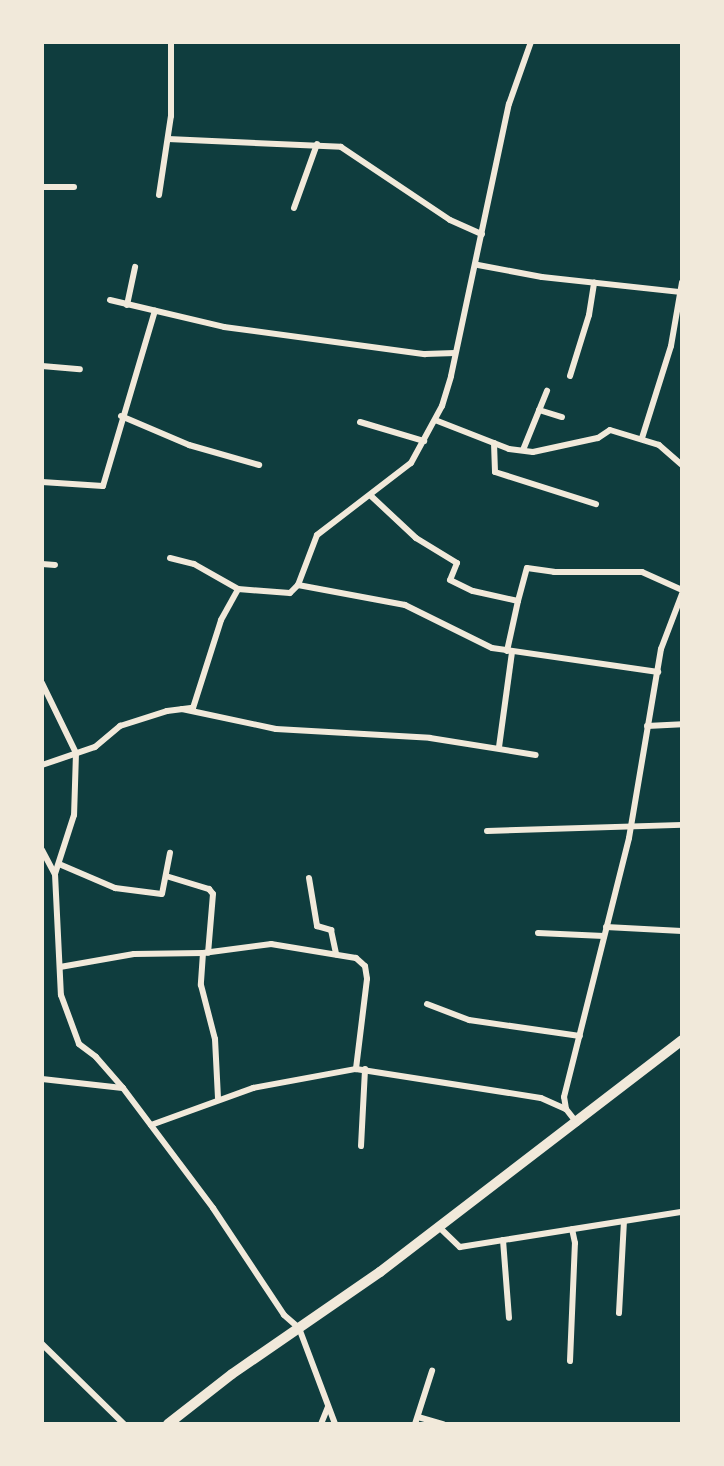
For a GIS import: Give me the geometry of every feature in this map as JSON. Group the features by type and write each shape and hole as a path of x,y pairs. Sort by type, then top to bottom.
{"main road":[{"path":"168,1424 439,1227 682,1040"}],"street":[{"path":"159,195 168,139 171,42"},
{"path":"170,558 194,564 238,589 290,592 298,585 317,535 411,463 435,420 445,396 478,265 482,234 509,104 531,42"},
{"path":"168,139 317,144 341,147 450,220 482,234"},
{"path":"294,208 317,144"},
{"path":"42,187 74,187"},
{"path":"478,265 681,292"},
{"path":"128,305 135,267"},
{"path":"570,376 590,315 594,282"},
{"path":"642,438 670,346 682,282"},
{"path":"110,300 224,327 425,354 455,353"},
{"path":"42,482 103,486 155,311"},
{"path":"42,366 80,369"},
{"path":"523,450 547,391"},
{"path":"539,410 562,417"},
{"path":"122,416 189,445 259,465"},
{"path":"435,420 494,443 533,453 598,438 610,430 659,445 682,465"},
{"path":"360,422 424,441"},
{"path":"494,443 495,472 596,504"},
{"path":"370,495 416,538 457,563 450,580 473,591 518,601"},
{"path":"42,564 56,565"},
{"path":"499,747 509,651 518,601 527,568 554,572 642,572 682,590"},
{"path":"298,585 405,605 482,643 509,651 658,672"},
{"path":"42,765 95,747 120,726 193,708 220,620 238,589"},
{"path":"566,1109 564,1097 631,827 658,672 682,594"},
{"path":"674,616 682,616"},
{"path":"42,683 76,753 74,815 55,874 61,995 79,1044 96,1057 123,1088 213,1208 284,1315 299,1328 335,1424"},
{"path":"182,709 276,729 430,738 499,747 536,755"},
{"path":"647,726 682,724"},
{"path":"487,831 682,825"},
{"path":"42,850 55,874"},
{"path":"59,864 115,888 162,894 170,853"},
{"path":"166,876 209,889 213,894 201,985 215,1039 218,1098"},
{"path":"309,878 317,926 331,930 336,954"},
{"path":"606,927 682,931"},
{"path":"538,933 604,936"},
{"path":"60,967 134,954 206,953 271,944 356,958 365,966 367,979 356,1069"},
{"path":"427,1004 469,1020 580,1035"},
{"path":"151,1125 218,1098 356,1069 541,1098 566,1109 577,1123"},
{"path":"361,1146 365,1069"},
{"path":"42,1079 123,1088"},
{"path":"439,1227 460,1247 682,1212"},
{"path":"620,1313 624,1221"},
{"path":"570,1361 575,1243 572,1229"},
{"path":"503,1240 508,1318"},
{"path":"42,1344 124,1424"},
{"path":"432,1371 417,1420 443,1424"},
{"path":"321,1424 328,1406"}]}
